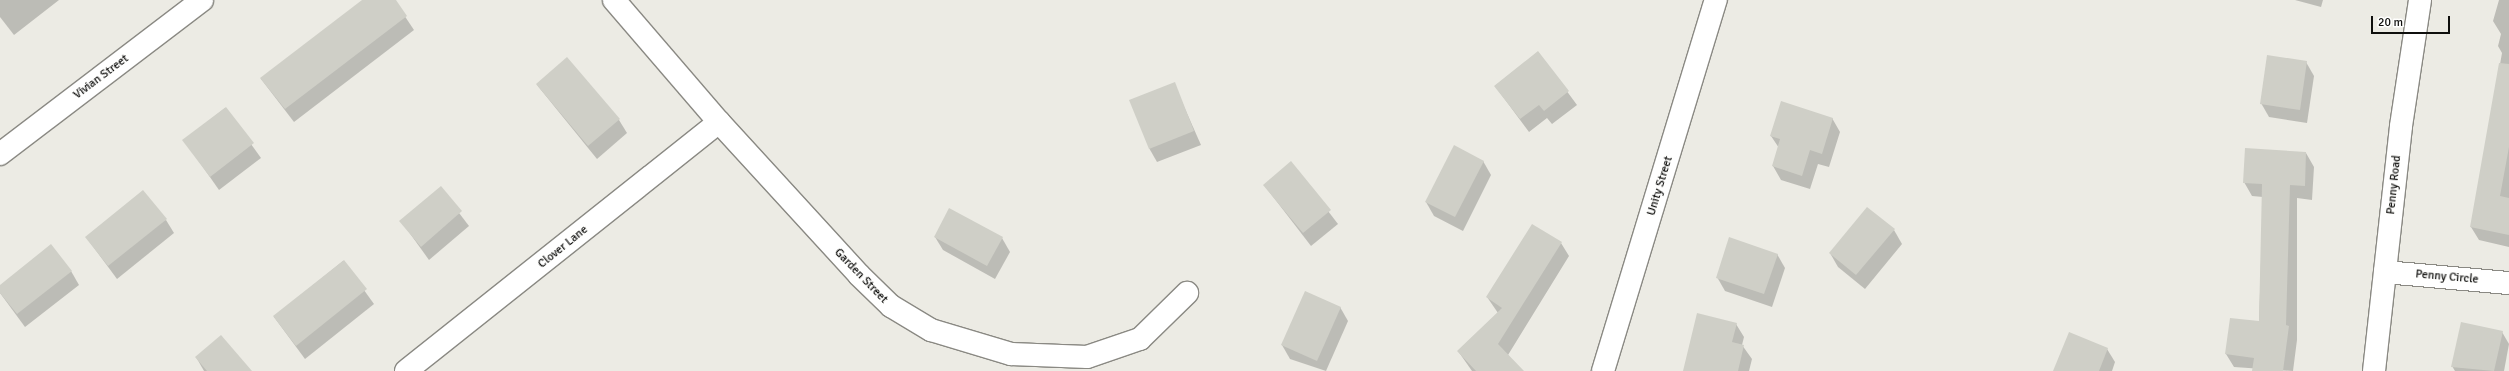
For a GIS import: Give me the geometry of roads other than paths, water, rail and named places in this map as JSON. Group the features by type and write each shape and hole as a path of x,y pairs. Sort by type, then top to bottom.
{"street":[{"name":"Vivian Street","path":"0,154 202,0"},
{"name":"Garden Street","path":"614,0 719,122 891,306 931,330 1012,354 1087,357 1140,340 1187,293"},
{"name":"Unity Street","path":"1603,371 1716,0"},
{"name":"Penny Road","path":"2374,371 2401,126 2420,0"},
{"name":"Clover Lane","path":"406,371 719,122"},
{"name":"Penny Circle","path":"2385,272 2509,283"}]}
